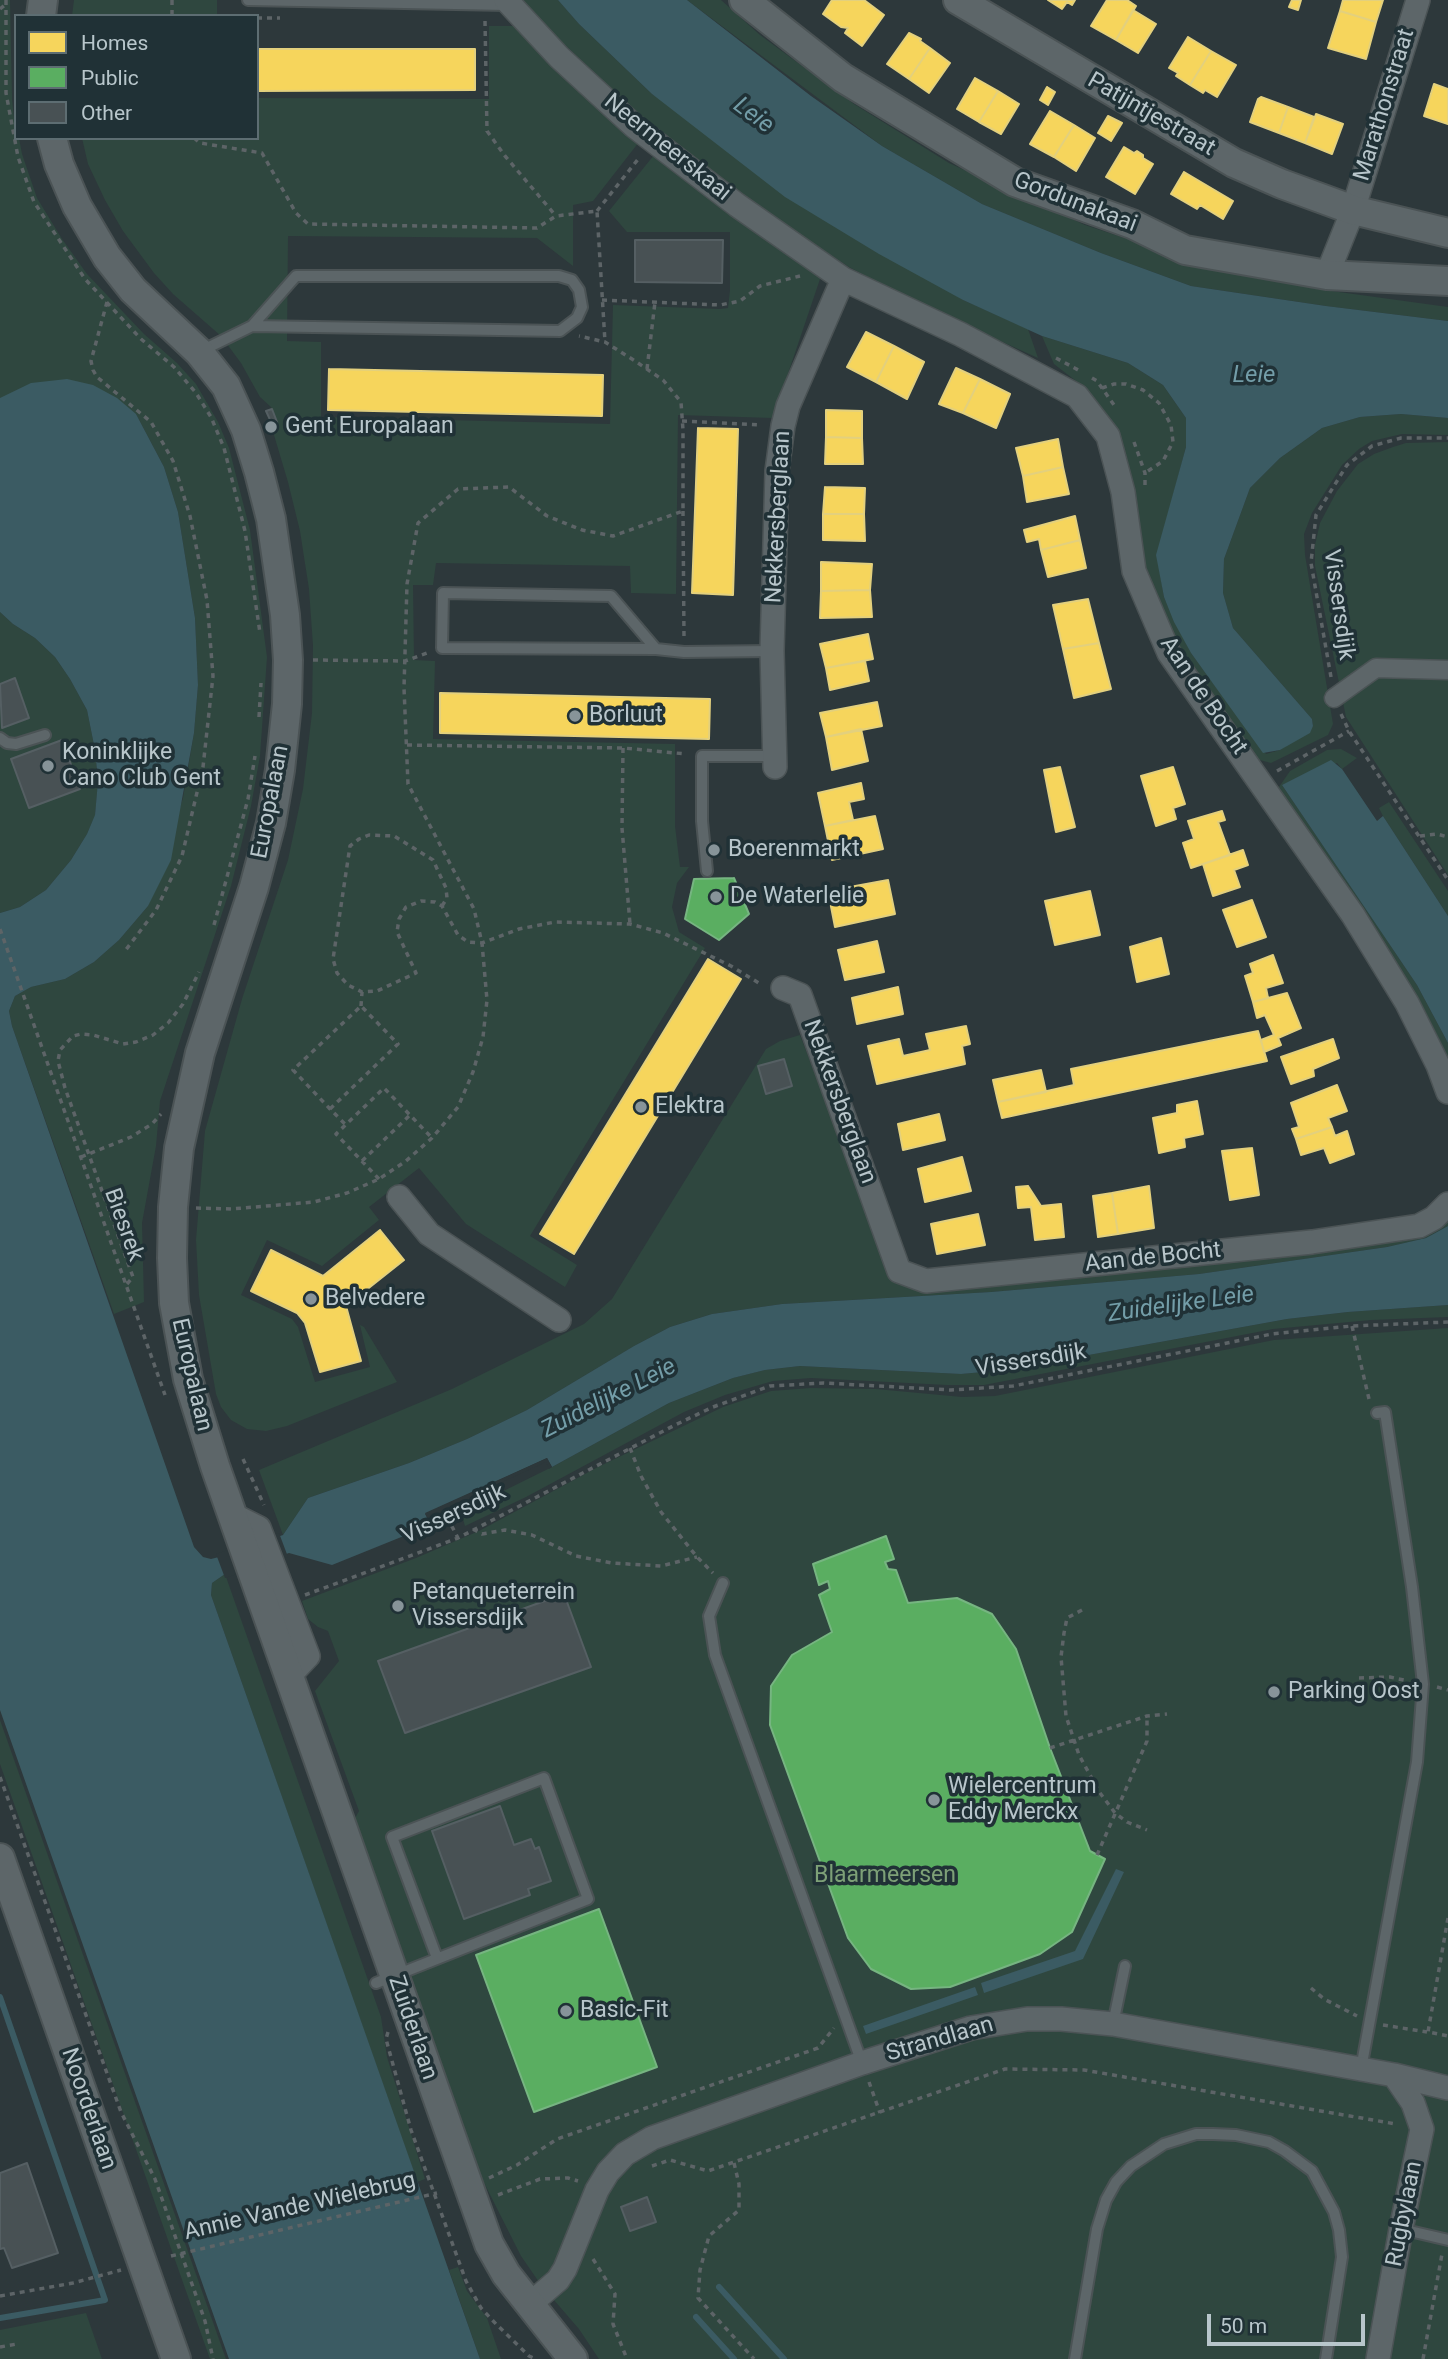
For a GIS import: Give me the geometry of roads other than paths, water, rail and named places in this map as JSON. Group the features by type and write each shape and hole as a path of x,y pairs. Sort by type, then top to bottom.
{"street":[{"name":"Gordunakaai","path":"744,0 842,78 1015,181 1132,224 1185,250 1327,275 1448,281"},
{"name":"Patijntjestraat","path":"958,0 1234,163 1282,184 1353,209"},
{"name":"Marathonstraat","path":"1353,209 1418,0"},
{"name":"Neermeerskaai","path":"508,3 559,57 652,140 737,205 835,274"},
{"name":"Europalaan","path":"53,140 59,164 77,206 107,257 133,289 199,352 226,386 246,430 259,472 279,565 288,660 287,704 280,770 271,823 254,887 200,1053 187,1102 173,1207 174,1303 186,1366 201,1424 249,1523"},
{"path":"1327,275 1353,209 1448,233"},
{"name":"Nekkersberglaan","path":"774,762 772,651 777,471 788,406 835,274"},
{"name":"Aan de Bocht","path":"835,274 960,334 1077,396 1108,436 1123,492 1134,571 1169,653 1353,915 1407,1003 1438,1065 1448,1092"},
{"path":"1334,698 1376,668 1448,670"},
{"name":"Nekkersberglaan","path":"783,988 800,995 884,1226"},
{"path":"399,1197 429,1234 559,1320"},
{"name":"Aan de Bocht","path":"884,1226 899,1271 926,1281 1312,1242 1419,1226 1434,1218 1448,1204"},
{"name":"Zuiderlaan","path":"249,1523 290,1675 385,1979 489,2244 506,2274 573,2359"},
{"name":"Zuiderlaan","path":"265,1576 287,1602 308,1656 290,1675"},
{"name":"Noorderlaan","path":"0,1858 176,2359"},
{"name":"Strandlaan","path":"529,2305 558,2280 565,2269 597,2190 608,2172 625,2154 652,2138 862,2063 971,2028 998,2022 1061,2019 1112,2024 1361,2069 1448,2088"},
{"name":"Rugbylaan","path":"1378,2359 1422,2129 1413,2103 1394,2076"}],"lane":[{"path":"248,0 508,3"},
{"path":"199,352 252,326 296,276 559,276 572,280 579,290 582,307 577,318 560,331 252,326"},
{"path":"656,649 611,596 443,593 442,648 772,651"},
{"path":"0,738 7,743 16,744 45,735"},
{"path":"707,872 702,821 702,756 774,762"},
{"path":"1361,2069 1417,1762 1423,1684 1412,1587 1385,1412 1377,1413"},
{"path":"723,1583 709,1616 715,1655 862,2063"},
{"path":"385,1979 588,1899 544,1778 392,1837 437,1958"},
{"path":"1112,2024 1125,1966"},
{"path":"1074,2359 1097,2229 1106,2200 1116,2182 1131,2166 1164,2144 1196,2134 1213,2134 1236,2135 1269,2142 1285,2151 1312,2171 1334,2212 1342,2257 1326,2359"},
{"path":"1401,2230 1446,2240"}],"water":[{"name":"Leie","path":"558,0 687,0 811,96 882,146 982,204 1101,253 1191,286 1448,321 1448,418 1401,414 1360,417 1322,428 1280,458 1250,488 1224,559 1223,593 1233,628 1312,719 1310,733 1280,750 1263,753 1191,653 1174,622 1164,597 1156,555 1186,447 1186,418 1163,385 1128,363 1042,336 963,300 879,254 785,197 652,94 579,24"},
{"name":"Zuidelijke Leie","path":"67,379 93,385 117,398 136,414 164,467 178,512 195,618 198,685 194,733 171,860 148,906 119,940 94,962 65,979 31,987 15,996 9,1011 194,1547 203,1557 219,1557 283,1535 308,1498 409,1463 467,1439 527,1410 670,1327 712,1314 782,1304 991,1292 1199,1274 1387,1247 1426,1238 1448,1226 1448,1305 1287,1319 1006,1370 961,1374 800,1366 765,1370 733,1378 669,1403 552,1467 547,1458 425,1514 431,1525 332,1565 289,1553 225,1574 212,1583 211,1595 480,2359 229,2359 0,1710 0,913 20,907 46,890 71,860 95,815 98,781 87,710 70,679 55,657 0,612 0,398 31,383"},
{"path":"1331,760 1342,769 1377,821 1383,816 1448,916 1448,1043 1417,985 1282,785"},
{"path":"1116,1869 1124,1872 1083,1959 984,1993 981,1983 1075,1951"},
{"path":"975,1987 978,1995 866,2034 863,2026"}],"waterway":[{"path":"0,1997 105,2300 0,2318"},
{"path":"719,2287 784,2359"},
{"path":"696,2317 734,2359"}],"place":[{"name":"Gent Europalaan","path":"271,427"},
{"name":"Borluut","path":"575,716"},
{"name":"Koninklijke Cano Club Gent","path":"48,766"},
{"name":"Boerenmarkt","path":"714,850"},
{"name":"De Waterlelie","path":"716,897"},
{"name":"Elektra","path":"641,1107"},
{"name":"Belvedere","path":"311,1299"},
{"name":"Petanqueterrein Vissersdijk","path":"398,1606"},
{"name":"Parking Oost","path":"1274,1692"},
{"name":"Wielercentrum Eddy Merckx","path":"934,1800"},
{"name":"Basic-Fit","path":"566,2011"}],"park label":[{"name":"Blaarmeersen","path":"885,1876"}]}
